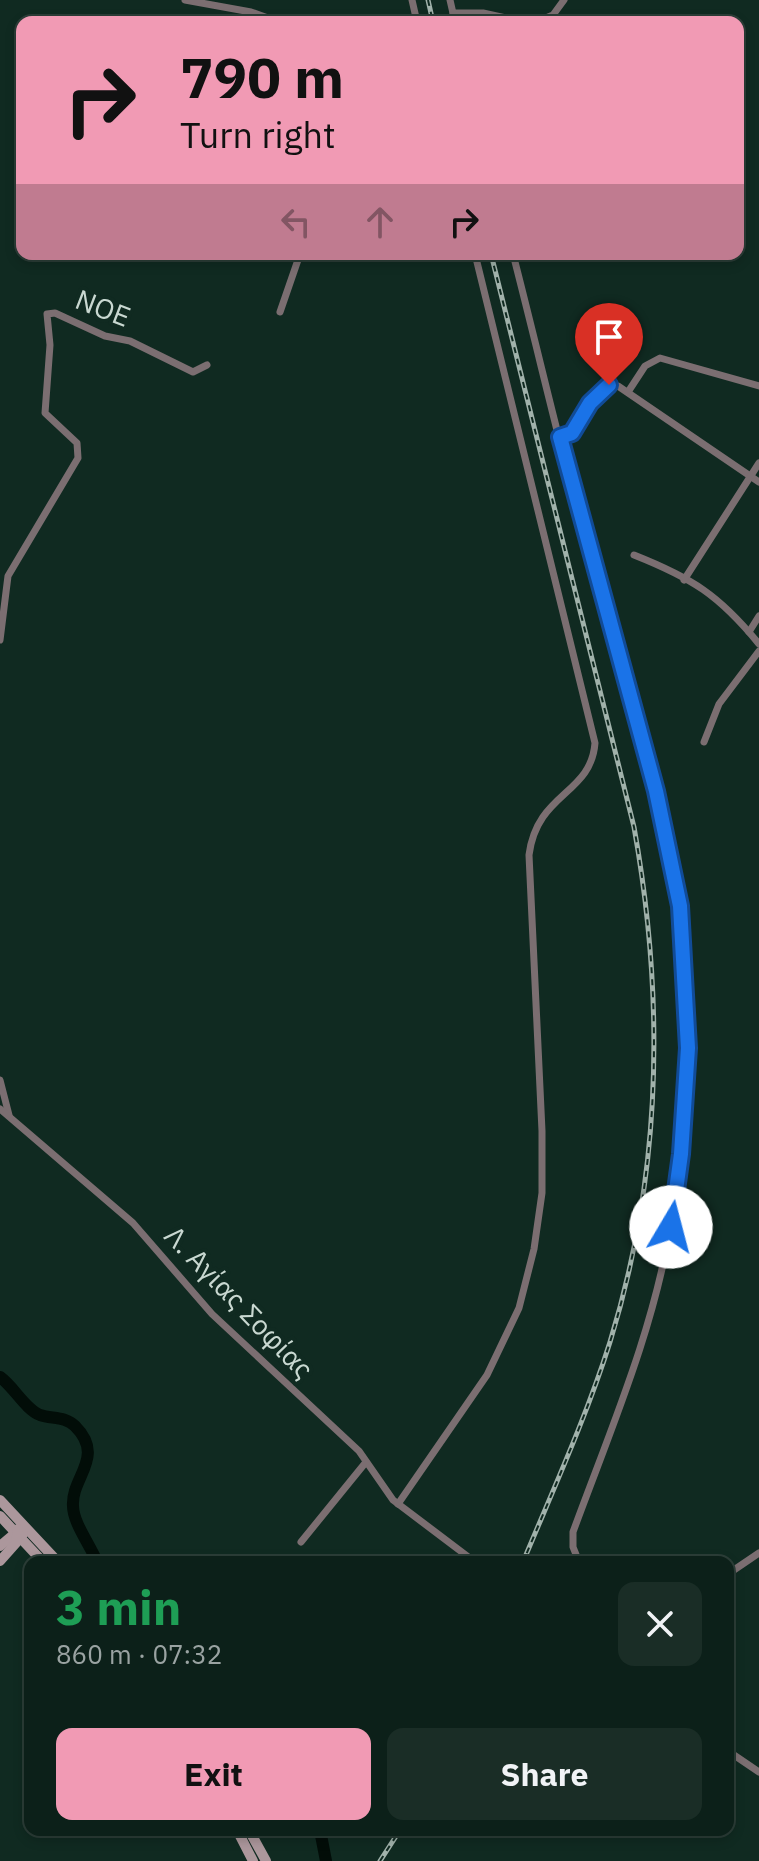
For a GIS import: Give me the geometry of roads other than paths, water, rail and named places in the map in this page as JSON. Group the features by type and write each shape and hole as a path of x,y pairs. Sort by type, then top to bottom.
{"street":[{"path":"185,0 262,16"},
{"path":"551,16 564,0"},
{"path":"466,16 483,13 497,16"},
{"path":"280,312 298,260"},
{"path":"398,1504 487,1375 510,1328 526,1284 542,1193 529,855 541,816 585,775 594,754 592,725 476,260"},
{"path":"515,260 667,834 685,952 688,1048 681,1154 671,1227 635,1365 573,1532 577,1556"},
{"name":"NOE","path":"0,640 8,576 78,458 77,443 45,413 50,345 47,314 55,313 105,336 130,341 193,372 204,370 207,365"},
{"path":"628,392 645,366 660,358 759,386"},
{"path":"560,437 572,433 600,391 609,385 628,392 759,482"},
{"path":"684,580 759,463"},
{"path":"634,555 661,564 720,599 759,644"},
{"path":"749,632 759,616"},
{"path":"704,742 719,704 759,651"},
{"path":"0,1080 9,1117"},
{"name":"Λ. Αγίας Σοφίας","path":"0,1109 133,1223 212,1314 334,1427 398,1504 466,1556"},
{"path":"301,1542 366,1462"},
{"path":"0,1500 53,1556"},
{"path":"0,1516 37,1556"},
{"path":"0,1516 2,1551"},
{"path":"2,1551 17,1534 19,1519"},
{"path":"17,1534 33,1533"},
{"path":"2,1551 24,1550 35,1556"},
{"path":"734,1570 759,1553"},
{"path":"734,1755 759,1772"},
{"path":"240,1836 253,1861"},
{"path":"252,1836 266,1861"}],"waterway":[{"path":"0,1377 35,1412 67,1421 84,1437 87,1457 73,1506 79,1527 94,1556"},
{"path":"321,1836 326,1861"}],"railway":[{"path":"428,0 432,16"},
{"path":"492,260 634,827 651,957 654,1021 649,1150 627,1278 610,1342 590,1398 526,1556"},
{"path":"380,1861 396,1836"}]}
